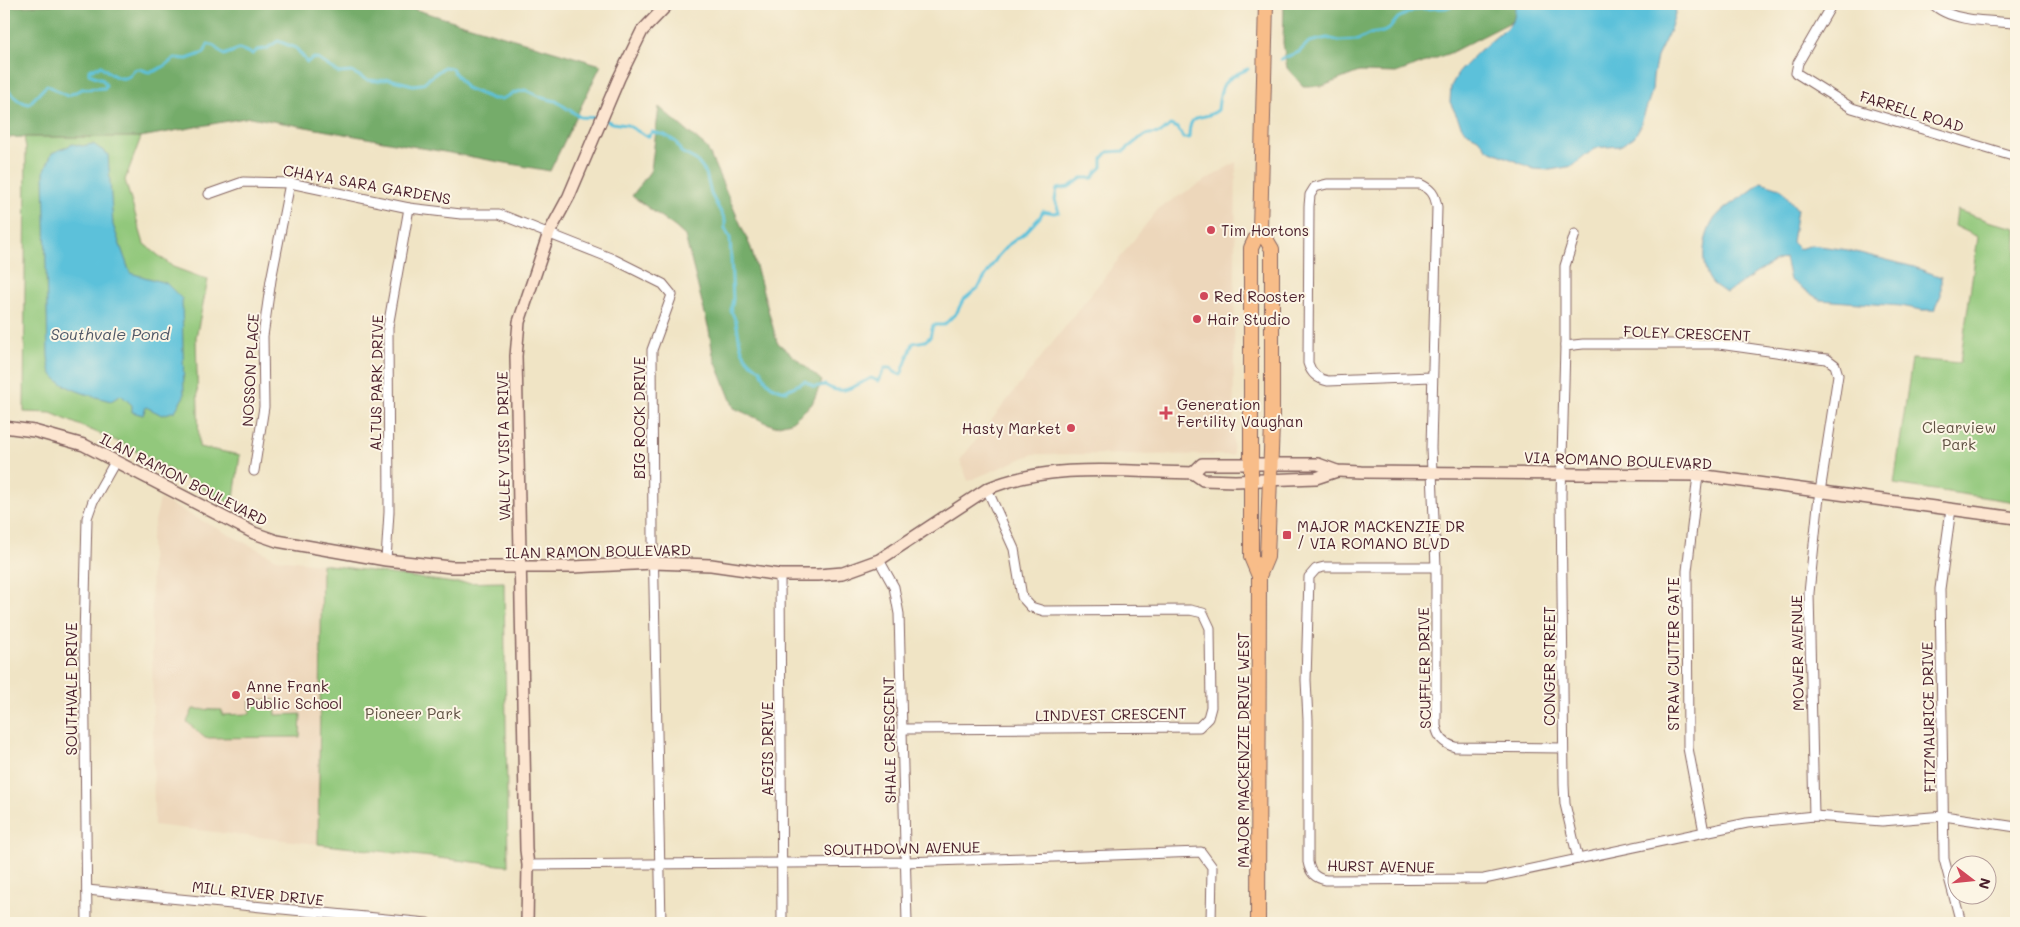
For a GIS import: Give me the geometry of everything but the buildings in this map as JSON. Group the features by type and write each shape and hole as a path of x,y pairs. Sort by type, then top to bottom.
{"main road":[{"name":"MAJOR MACKENZIE DRIVE WEST","path":"1259,576 1251,557 1251,248 1260,229 1266,76 1266,4"},
{"name":"MAJOR MACKENZIE DRIVE WEST","path":"1258,923 1259,576 1266,557 1270,479 1272,249 1260,229"}],"street":[{"name":"VALLEY VISTA DRIVE","path":"527,923 528,865 526,850 516,356 519,322 549,233 569,196 619,78 642,31 668,4"},
{"name":"FARRELL ROAD","path":"1832,4 1798,63 1796,73 1852,108 2016,157"},
{"path":"1933,4 1937,8 1967,19 2016,22"},
{"name":"CHAYA SARA GARDENS","path":"209,194 243,182 290,183 409,208 461,214 499,214 549,233"},
{"name":"NOSSON PLACE","path":"254,471 264,407 263,336 271,280 290,183"},
{"name":"SCUFFLER DRIVE","path":"1432,377 1328,381 1319,378 1311,371 1308,363 1309,206 1310,195 1315,187 1327,184 1420,184 1431,189 1436,198 1431,472 1436,567 1436,726 1440,738 1450,746 1457,747 1563,748"},
{"name":"ALTUS PARK DRIVE","path":"386,560 389,512 388,326 409,208"},
{"name":"BIG ROCK DRIVE","path":"549,233 613,259 663,284 672,295 652,350 653,563"},
{"path":"1562,472 1566,266 1575,234"},
{"name":"FOLEY CRESCENT","path":"1565,346 1583,344 1719,344 1827,359 1835,365 1838,376 1821,491"},
{"name":"ILAN RAMON BOULEVARD","path":"4,427 34,431 84,445 254,533 277,541 386,560 451,567 520,568 653,563 711,565 780,576 842,573 879,560 988,489 1004,482 1061,471 1193,473 1202,480 1251,480"},
{"name":"SOUTHVALE DRIVE","path":"87,923 84,638 87,518 98,492 115,462"},
{"name":"ILAN RAMON BOULEVARD","path":"1193,473 1202,464 1270,464"},
{"name":"VIA ROMANO BOULEVARD","path":"1270,464 1318,464 1337,471"},
{"name":"VIA ROMANO BOULEVARD","path":"1251,480 1316,478 1337,471 1698,474 2016,518"},
{"name":"CONGER STREET","path":"1562,472 1565,804 1578,859"},
{"name":"STRAW CUTTER GATE","path":"1698,474 1687,571 1687,738 1688,758 1704,832"},
{"name":"LINDVEST CRESCENT","path":"903,729 1199,727 1208,718 1211,707 1210,628 1203,613 1190,610 1044,611 1031,607 1022,597 1014,549 988,489"},
{"name":"MOWER AVENUE","path":"1814,816 1809,593 1821,491"},
{"name":"FITZMAURICE DRIVE","path":"1951,509 1940,589 1944,859 1960,923"},
{"name":"SHALE CRESCENT","path":"879,560 894,587 899,614 906,923"},
{"path":"653,563 661,923"},
{"name":"HURST AVENUE","path":"1436,567 1324,567 1316,569 1309,577 1306,680 1308,720 1308,862 1310,870 1316,877 1326,880 1473,880 1757,821 1814,816 1882,821 1944,816 2016,827"},
{"name":"AEGIS DRIVE","path":"780,576 782,923"},
{"name":"SOUTHDOWN AVENUE","path":"528,865 905,862 1201,852 1212,867 1211,923"},
{"name":"MILL RIVER DRIVE","path":"87,890 427,923"}],"shaded area":[{"path":"1236,162 1233,455 1033,454 968,481 960,460 1159,208"},
{"name":"Anne Frank Public School","path":"160,499 277,559 322,564 318,844 154,825 151,538"}],"green space":[{"path":"63,4 336,4 410,8 601,65 550,171 250,117 141,137 4,138 4,7"},
{"path":"1284,4 1546,4 1450,53 1396,73 1359,72 1323,86 1303,86 1287,68 1283,43"},
{"path":"659,107 707,148 751,248 777,342 822,381 812,404 791,422 774,426 734,408 713,355 709,330 685,236 632,196 651,170"},
{"path":"24,137 141,137 125,180 144,244 173,267 208,280 196,337 199,447 240,455 233,505 119,442 51,413 24,412 26,148"},
{"name":"Clearview Park","path":"1957,210 1991,222 2016,228 2016,502 1894,484 1912,359 1960,363 1978,237 1955,226"},
{"name":"Pioneer Park","path":"322,564 453,583 504,582 508,866 318,844"},
{"path":"250,700 275,700 276,715 301,714 300,737 205,738 187,722 193,709 222,710 222,715 250,714"}],"water":[{"path":"1519,4 1678,4 1670,30 1657,57 1652,91 1640,127 1634,137 1620,146 1595,148 1573,166 1550,170 1534,169 1487,149 1478,138 1468,133 1462,127 1450,102 1451,86 1460,70 1509,26 1514,18 1515,8"},
{"name":"Southvale Pond","path":"73,144 82,146 93,144 108,154 113,225 130,273 166,283 182,299 184,396 175,411 162,415 146,407 143,415 132,412 132,405 121,395 111,401 87,394 61,383 50,370 48,357 44,172 52,153"},
{"path":"1761,182 1780,188 1797,209 1792,242 1799,249 1812,245 1848,250 1914,267 1941,277 1941,295 1934,310 1820,300 1790,280 1785,258 1773,262 1726,293 1713,284 1708,277 1704,261 1705,242 1711,225 1720,213"}],"waterway":[{"path":"1281,59 1299,52 1309,42 1327,38 1339,41 1358,40 1370,34 1389,29 1398,18 1416,9 1445,8 1457,4"},
{"path":"4,86 19,101 29,104 47,85 67,96 82,89 105,88 106,85 102,79 89,74 89,70 101,66 114,76 126,78 136,69 153,72 174,58 187,59 204,53 208,44 214,46 224,55 239,49 253,54 257,50 266,49 278,41 296,48 307,62 314,58 318,59 339,73 352,72 367,80 379,81 389,79 413,85 422,84 444,67 451,68 466,88 493,99 502,99 525,90 543,98 556,101 580,117 600,118 612,123 627,125 646,136 649,136 652,132 665,135 676,142 681,152 696,160 706,173 711,194 725,220 725,228 730,238 733,299 731,311 745,356 761,370 770,385 786,391 805,381 814,387 825,385 837,390 848,389 871,378 878,381 885,368 891,368 894,372 901,375 913,343 925,341 930,337 933,325 944,325 957,312 963,300 978,288 998,256 1008,245 1025,233 1043,211 1059,212 1055,200 1057,189 1069,187 1082,178 1093,178 1102,167 1102,159 1108,152 1124,151 1140,138 1149,134 1161,133 1170,125 1178,128 1183,138 1189,138 1191,123 1194,119 1207,116 1218,110 1220,94 1224,84 1233,76 1248,69"}],"place":[{"name":"Tim Hortons","path":"1211,230"},
{"name":"Red Rooster","path":"1204,296"},
{"name":"Hair Studio","path":"1197,319"},
{"name":"Generation Fertility Vaughan","path":"1166,413"},
{"name":"Hasty Market","path":"1071,428"},
{"name":"MAJOR MACKENZIE DR / VIA ROMANO BLVD","path":"1287,535"},
{"name":"Anne Frank Public School","path":"236,695"}]}
